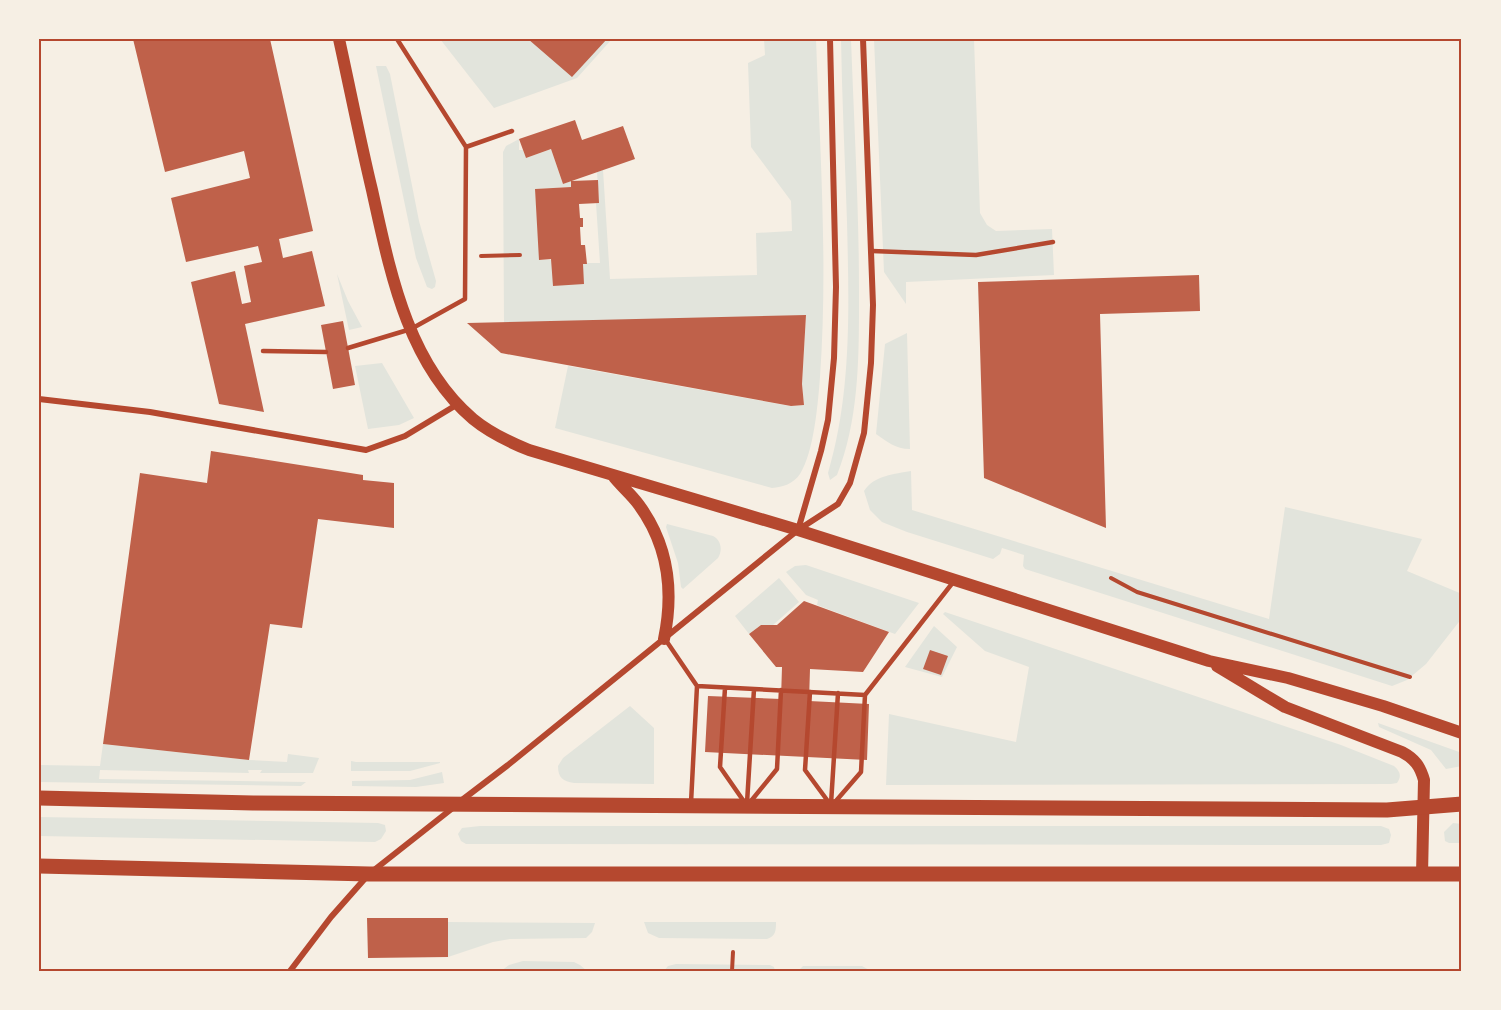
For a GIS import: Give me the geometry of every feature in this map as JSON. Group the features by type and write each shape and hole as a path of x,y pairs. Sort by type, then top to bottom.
{"main road":[{"path":"339,39 383,241 400,304 437,378 474,420 499,437 529,450 614,477 798,530 1209,661 1288,678 1383,706 1462,733"},
{"path":"614,477 640,506 665,558 670,599 664,639"},
{"path":"1209,661 1285,707 1413,758 1424,780 1422,875"},
{"path":"39,798 253,803 1387,810 1462,804"},
{"path":"39,866 369,874 1462,874"}],"street":[{"path":"798,530 823,441 829,410 834,358 835,233 830,39"},
{"path":"290,971 331,917 369,874 798,530 838,504 850,483 864,433 871,363 872,251 863,39"},
{"path":"39,399 150,412 366,450 405,436 458,404"}],"lane":[{"path":"348,348 411,329 465,299 466,147 397,39"},
{"path":"466,147 512,131"},
{"path":"872,251 976,255 1053,242"},
{"path":"263,351 326,352"},
{"path":"831,806 861,772 865,695 954,580"},
{"path":"664,639 697,686 690,805"},
{"path":"697,686 865,695"},
{"path":"725,688 720,767 747,806"},
{"path":"747,806 754,689"},
{"path":"747,806 777,769 781,690"},
{"path":"810,692 805,770 831,806"},
{"path":"831,806 838,693"}],"path":[{"path":"465,256 520,255"},
{"path":"1112,578 1137,592 1410,678"},
{"path":"732,971 733,952"}],"shaded area":[{"path":"440,39 612,39 577,78 494,108"},
{"path":"764,39 816,39 823,250 820,377 812,440 800,474 788,484 772,488 555,428 568,366 790,406 804,405 802,384 806,316 504,323 503,152 506,146 519,139 519,150 523,150 526,158 551,149 563,184 571,181 571,187 535,189 540,260 600,263 596,203 599,202 597,172 603,170 610,279 757,275 756,233 792,231 791,201 751,147 748,63 765,55"},
{"path":"841,39 851,39 858,228 859,337 857,384 850,430 837,475 830,480 828,473 836,442 845,380 848,317"},
{"path":"874,39 974,39 980,213 987,225 996,231 1052,229 1054,275 906,282 906,304 884,272"},
{"path":"376,66 386,66 390,74 419,221 436,281 432,289 427,287 416,258"},
{"path":"337,274 348,301 362,327 349,330"},
{"path":"907,333 910,449 896,446 876,434 885,344"},
{"path":"382,363 414,418 399,425 368,429 355,366"},
{"path":"911,471 912,510 1269,619 1285,507 1422,539 1407,571 1462,594 1462,618 1426,664 1407,680 1392,686 1025,569 1024,555 1002,548 1000,554 993,559 882,522 870,510 864,491 879,478"},
{"path":"667,524 713,536 718,540 720,546 718,558 683,589 678,563 666,527"},
{"path":"806,565 919,603 895,634 817,605 818,600 806,595 786,572 795,566"},
{"path":"779,578 799,602 773,625 761,625 749,634 735,616"},
{"path":"945,612 1341,745 1394,766 1400,776 1397,783 1391,784 886,785 889,714 1016,742 1029,667 985,651 943,614"},
{"path":"934,626 957,647 942,677 905,667"},
{"path":"630,706 654,728 654,784 574,783 562,778 558,766 563,758"},
{"path":"1378,723 1462,753 1462,766 1446,769 1431,750 1379,727"},
{"path":"103,744 249,760 287,762 288,754 319,758 313,773 260,773 262,770 248,770 249,773 100,770 99,779 306,782 301,786 39,782 39,765 100,766"},
{"path":"351,761 440,763 410,771 351,771"},
{"path":"442,772 444,783 416,787 352,786 352,781 410,780"},
{"path":"39,817 378,823 385,825 386,831 381,839 375,842 39,836"},
{"path":"1453,823 1462,824 1462,843 1445,841 1444,832"},
{"path":"480,826 1381,826 1389,829 1391,835 1389,843 1381,845 466,844 461,841 458,834 462,828"},
{"path":"448,922 595,923 592,932 586,938 510,939 493,942 448,957"},
{"path":"644,922 776,922 776,930 767,939 659,938 648,933"},
{"path":"523,961 574,962 587,971 501,971 509,965"},
{"path":"676,964 770,965 775,971 664,971 668,966"},
{"path":"803,966 862,966 871,971 798,971"}],"building":[{"path":"133,39 270,39 313,231 279,239 283,258 312,251 325,306 245,324 264,412 219,404 191,282 235,271 242,304 251,302 244,266 262,262 258,246 186,262 171,198 250,178 244,151 165,172"},
{"path":"528,39 607,39 572,77"},
{"path":"575,120 582,140 623,126 635,159 563,184 551,149 526,158 519,139"},
{"path":"598,180 599,203 579,204 580,218 583,218 583,227 580,227 581,245 585,245 587,264 583,264 584,284 553,286 551,259 539,260 535,189 571,187 571,181"},
{"path":"1199,275 1200,311 1100,314 1106,528 984,478 978,282"},
{"path":"806,315 802,384 804,405 791,406 501,353 467,323"},
{"path":"343,321 355,385 333,389 321,325"},
{"path":"211,451 363,475 363,480 394,483 394,528 318,519 302,628 270,624 249,760 103,744 140,473 207,483"},
{"path":"804,601 889,632 863,672 810,669 809,701 869,704 867,760 705,752 708,696 781,699 782,667 776,667 749,634 761,625 777,625"},
{"path":"930,650 948,656 941,675 923,669"},
{"path":"367,918 448,918 448,957 368,958"}]}
